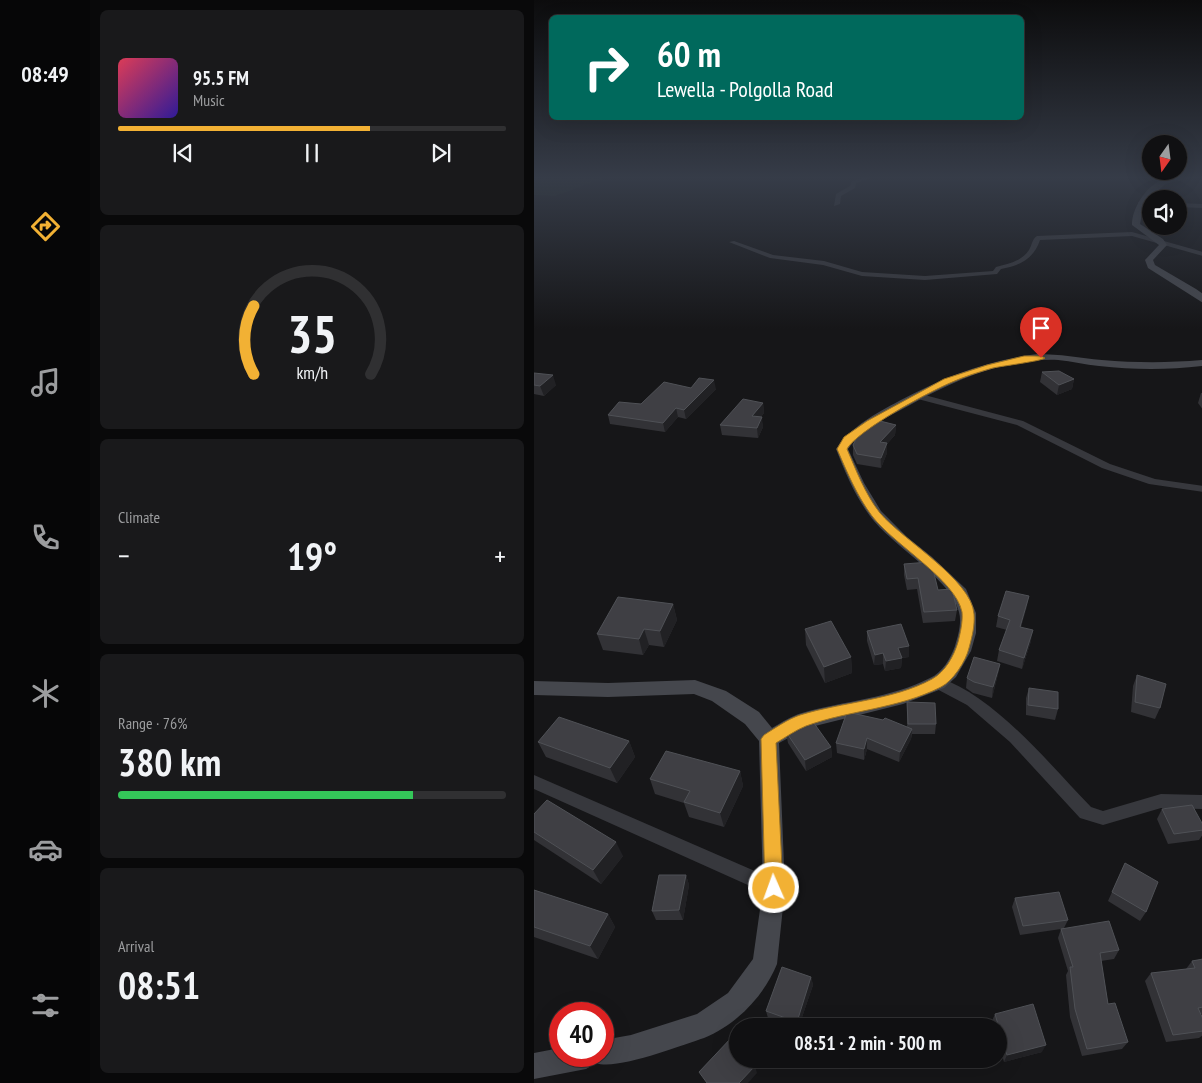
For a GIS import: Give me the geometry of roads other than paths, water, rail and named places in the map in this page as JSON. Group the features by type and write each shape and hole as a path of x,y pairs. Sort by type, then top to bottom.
{"street":[{"path":"1141,229 1161,243"},
{"path":"732,242 772,257 824,263 862,274 926,278 995,273 998,268 1021,262 1026,258 1034,248 1037,238 1132,234 1202,254"},
{"path":"1161,243 1163,245 1149,260 1151,266 1193,291 1202,300"},
{"path":"769,739 802,721 902,696 938,683 950,672 962,651 967,633 968,612 960,593 928,561 902,541 876,514 857,483 842,449 848,439 870,423 947,381 990,367 1024,359 1058,357 1118,364 1158,365 1202,363"},
{"path":"917,396 1020,423 1106,466 1153,482 1202,489"},
{"path":"938,683 972,701 1016,738 1086,813 1103,818 1161,801 1202,802"},
{"path":"534,688 608,690 695,687 720,696 752,718 769,739 774,888 765,964 737,1002 704,1025 632,1048 614,1051"},
{"path":"534,782 774,888"},
{"path":"534,1066 549,1063"}]}
